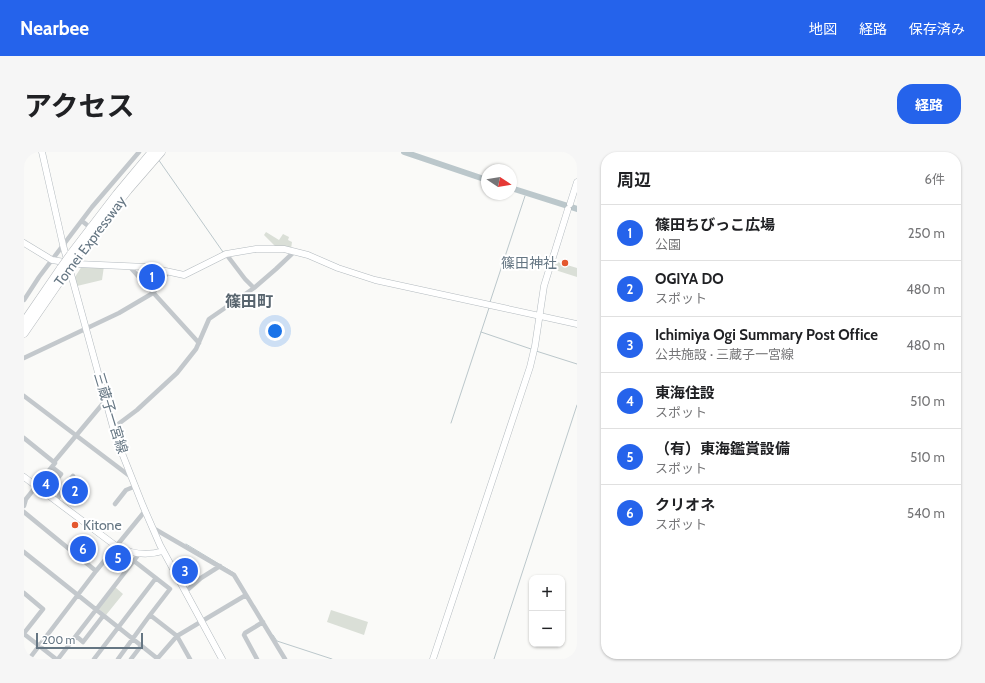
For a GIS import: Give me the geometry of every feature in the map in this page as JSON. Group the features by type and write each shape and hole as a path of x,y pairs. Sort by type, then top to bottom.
{"highway":[{"name":"Tomei Expressway","path":"24,322 71,259 114,207 152,155 161,152"},
{"name":"Tomei Expressway","path":"24,333 63,270"}],"street":[{"name":"三蔵子一宮線","path":"42,152 63,245 71,259 86,329 113,428 145,511 163,551 222,659"},
{"path":"24,300 63,245 139,152"},
{"path":"433,659 530,366 535,346 547,275 577,182"},
{"path":"82,221 87,225"},
{"path":"24,243 52,260 71,259 77,264 147,267 179,275 188,274 226,254 256,249 276,248 308,255 356,275 375,280 577,324"},
{"path":"113,428 137,410 177,373 199,343 209,319 254,288 294,251"},
{"path":"226,254 245,279 254,288"},
{"path":"128,265 199,343"},
{"path":"25,357 119,313 153,293 168,272"},
{"path":"24,396 132,478"},
{"path":"24,506 26,499 52,467 54,462 105,401"},
{"path":"24,438 54,462"},
{"path":"45,494 60,474 52,467"},
{"path":"56,502 63,488 73,476"},
{"path":"24,477 116,546 126,551 138,554 158,553 163,551"},
{"path":"115,504 126,490 136,486"},
{"path":"29,659 96,571 145,511"},
{"path":"24,512 96,571"},
{"path":"153,528 234,575 285,659"},
{"path":"24,552 102,616 158,659 177,636 246,595"},
{"path":"24,593 43,609 24,634 57,659 138,554"},
{"path":"118,659 170,589 134,561"},
{"path":"185,592 201,578 220,566"},
{"path":"94,659 156,578"},
{"path":"150,615 177,636 190,659"},
{"path":"76,636 83,642 102,616"},
{"path":"257,659 244,635 263,622"},
{"path":"131,659 141,646"}],"shaded area":[{"path":"266,232 279,240 283,234 289,237 288,240 292,242 291,249 275,246 264,235"},
{"path":"554,261 577,268 577,277 552,269"},
{"path":"82,266 104,266 102,280 77,286 75,277"},
{"path":"142,268 164,273 154,289 139,274"},
{"path":"115,587 123,594 106,615 98,608"},
{"path":"331,610 368,622 364,635 327,622"}],"waterway":[{"path":"404,152 481,178"},
{"path":"158,159 223,252"},
{"path":"517,190 577,209"},
{"path":"490,302 525,196"},
{"path":"451,423 489,308"},
{"path":"481,332 531,349"},
{"path":"536,351 577,364"},
{"path":"494,659 577,405"},
{"path":"186,544 234,573"},
{"path":"273,635 277,641 332,659"}],"place":[{"name":"篠田神社","path":"565,263"},
{"name":"篠田ちびっこ広場","path":"152,277"},
{"name":"東海住設","path":"46,484"},
{"name":"OGIYA DO","path":"75,491"},
{"name":"Kitone","path":"75,525"},
{"name":"クリオネ","path":"83,549"},
{"name":"（有）東海鑑賞設備","path":"118,558"},
{"name":"Ichimiya Ogi Summary Post Office","path":"185,571"}],"district":[{"name":"篠田町","path":"249,301"}]}
